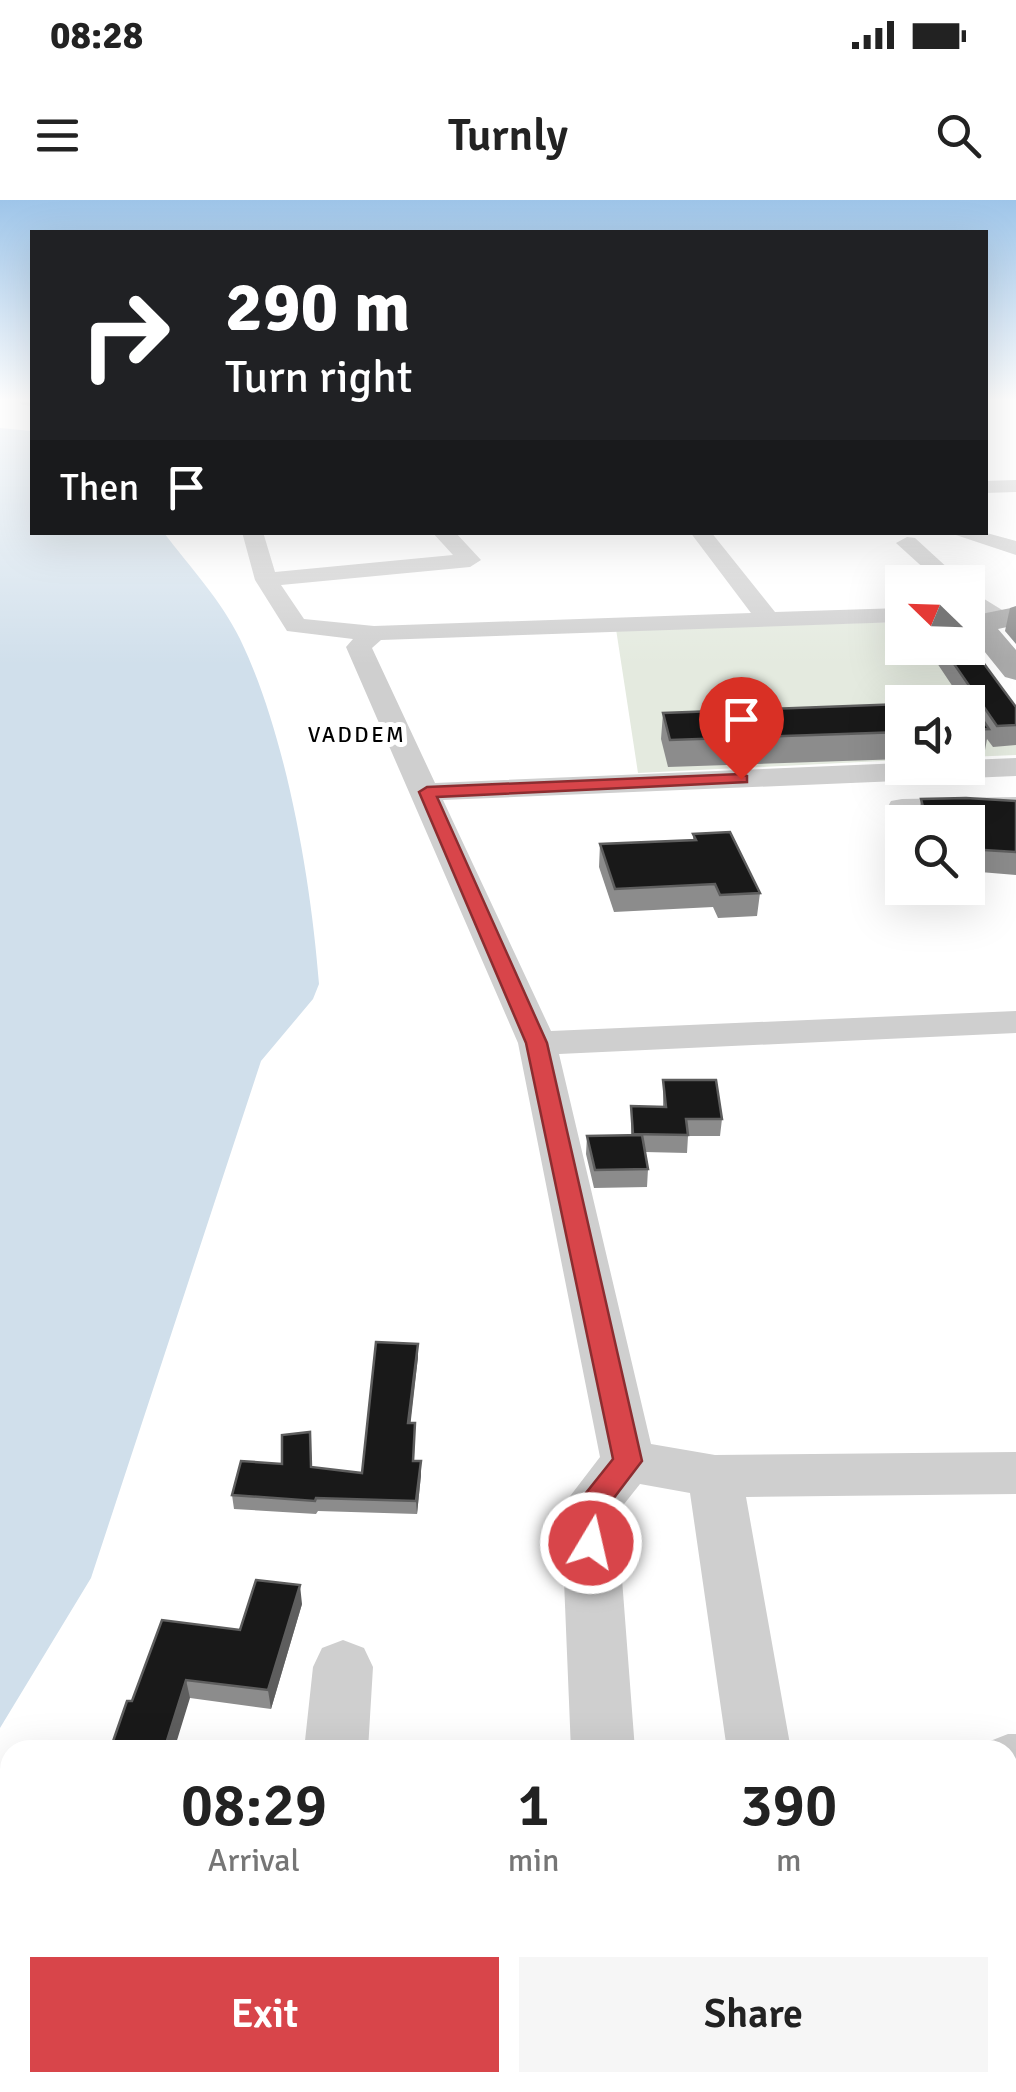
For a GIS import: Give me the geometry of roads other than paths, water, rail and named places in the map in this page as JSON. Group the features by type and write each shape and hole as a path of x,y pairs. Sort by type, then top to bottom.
{"main road":[{"path":"988,611 982,630 1016,670"},
{"path":"985,665 1016,704"}],"street":[{"path":"253,535 266,580 296,626 374,633 885,616"},
{"path":"266,580 470,560 445,535"},
{"path":"702,535 768,619"},
{"path":"968,535 1016,548"},
{"path":"907,543 932,565"},
{"path":"374,633 359,647 537,1043 628,1461"},
{"path":"427,792 1016,768"},
{"path":"985,807 1016,806"},
{"path":"537,1043 1016,1022"},
{"path":"628,1461 715,1476 1016,1473"},
{"path":"602,1740 589,1508 628,1461"},
{"path":"715,1476 757,1740"},
{"path":"337,1740 342,1667"}],"water":[{"path":"0,489 30,489 30,535 166,535 232,625 256,677 283,762 303,854 319,984 313,999 261,1061 91,1578 0,1728"}],"district":[{"name":"VADDEM","path":"357,734"}]}
